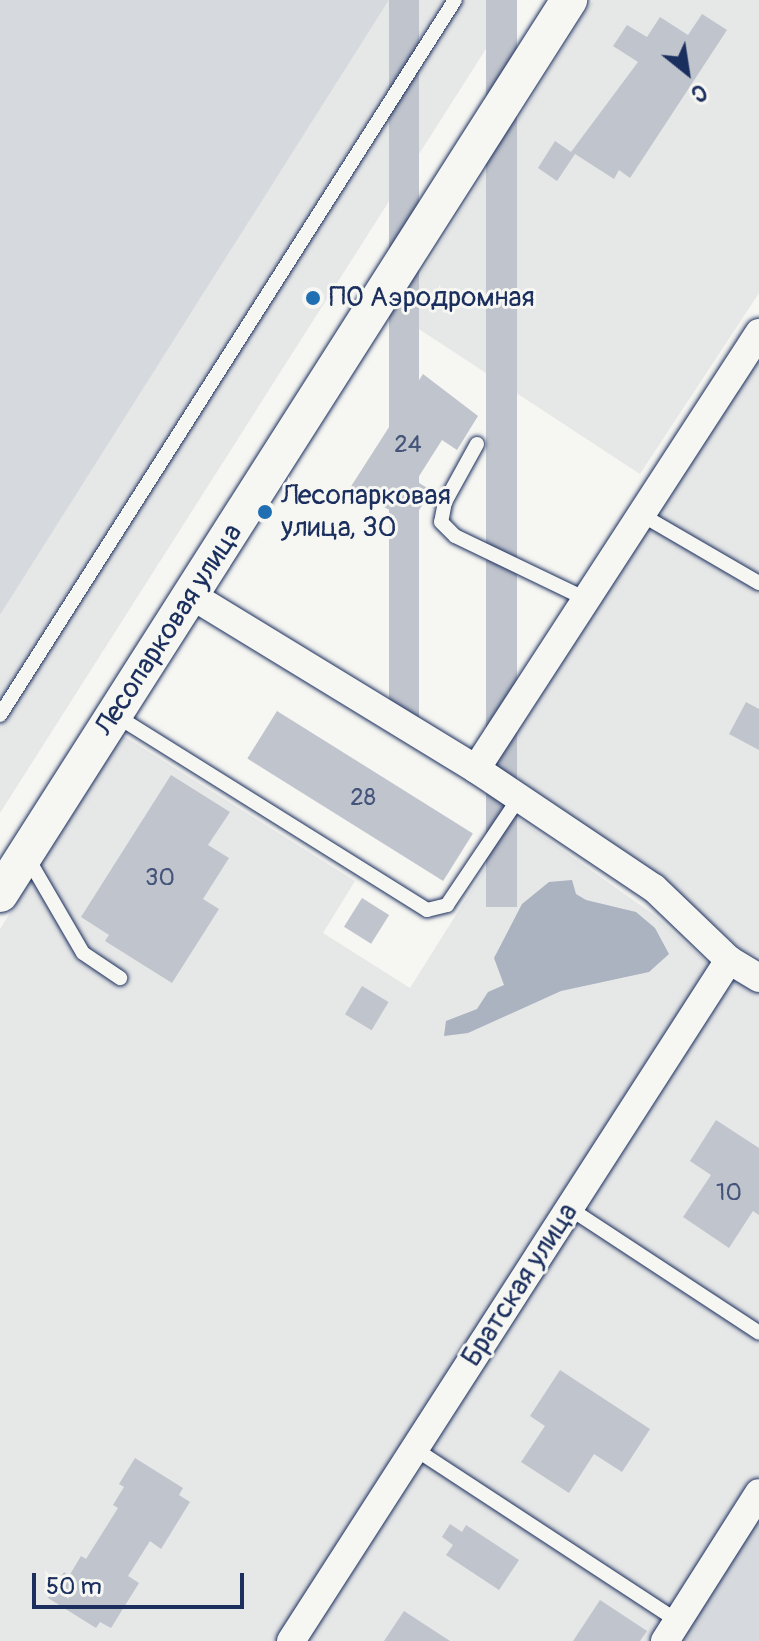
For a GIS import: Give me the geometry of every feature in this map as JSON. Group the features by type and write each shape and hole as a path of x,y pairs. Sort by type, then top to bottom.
{"street":[{"name":"Лесопарковая улица","path":"0,894 569,0"},
{"path":"476,769 758,337"},
{"path":"191,595 476,769 654,888 729,960 759,978"},
{"name":"Братская улица","path":"291,1641 729,960"},
{"path":"672,1631 759,1493"}],"lane":[{"path":"0,715 455,0"},
{"path":"477,444 445,502 441,522 455,536 586,599"},
{"path":"642,515 759,583"},
{"path":"114,714 427,910 447,905 519,798"},
{"path":"25,854 83,953 120,978"},
{"path":"569,1208 759,1333"},
{"path":"415,1449 672,1631"}],"shaded area":[{"path":"0,0 389,0 0,615"},
{"path":"389,0 517,0 0,813 0,615"},
{"path":"593,0 759,0 759,293 640,474 396,314"},
{"path":"759,356 759,956 745,953 680,894 521,784 505,747"},
{"path":"122,735 355,881 323,933 410,988 517,818 653,914 721,975 759,991 759,1476 653,1641 0,1641 0,929"},
{"path":"572,880 576,894 586,900 636,912 655,928 669,954 649,972 561,991 468,1033 444,1036 446,1021 477,1009 488,992 504,985 494,958 522,904 549,882"},
{"path":"759,1513 759,1641 679,1641"}],"building":[{"path":"389,0 419,0 419,728 389,728"},
{"path":"486,0 517,0 517,907 486,907"},
{"path":"702,14 727,30 630,178 619,170 614,179 575,154 557,181 538,168 555,141 571,152 638,62 613,46 627,25 647,37 660,17 688,35"},
{"path":"423,374 478,416 457,450 442,440 416,481 432,491 411,522 350,488"},
{"path":"746,702 759,709 759,750 729,734"},
{"path":"277,711 473,833 443,881 247,758"},
{"path":"171,775 230,812 208,845 229,858 203,899 219,909 172,983 105,941 109,935 81,917"},
{"path":"362,898 389,915 371,944 344,927"},
{"path":"362,986 389,1002 372,1030 345,1014"},
{"path":"716,1120 759,1148 759,1215 753,1211 729,1248 683,1217 711,1175 690,1161"},
{"path":"560,1370 650,1429 622,1472 594,1454 569,1493 521,1462 545,1426 530,1416"},
{"path":"135,1458 183,1488 179,1495 190,1502 161,1549 150,1541 128,1576 139,1583 111,1628 100,1622 96,1628 48,1598 64,1572 69,1576 81,1556 86,1559 118,1508 113,1505 124,1487 119,1484"},
{"path":"450,1524 462,1532 466,1525 519,1560 499,1590 446,1555 453,1545 442,1537"},
{"path":"600,1600 647,1631 640,1641 573,1641"},
{"path":"404,1611 450,1641 384,1641"}],"place":[{"name":"ПО Аэродромная","path":"313,298"},
{"name":"Лесопарковая улица, 30","path":"265,512"}]}
